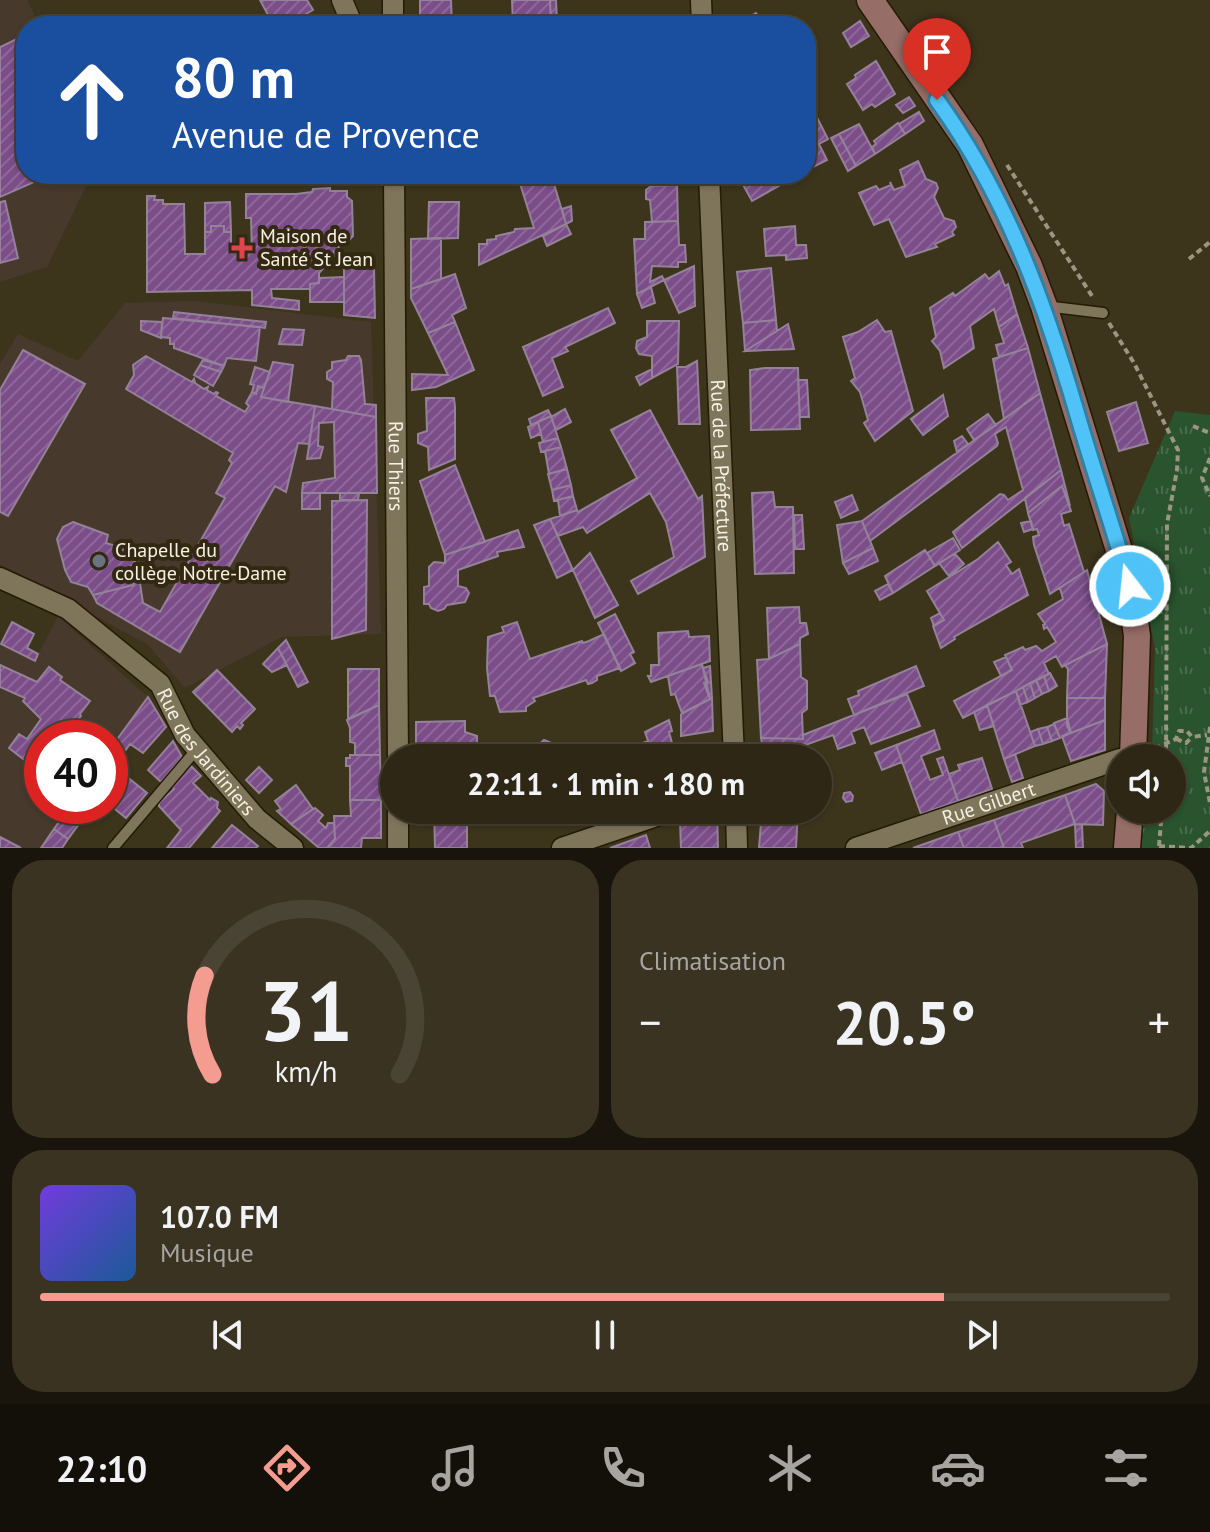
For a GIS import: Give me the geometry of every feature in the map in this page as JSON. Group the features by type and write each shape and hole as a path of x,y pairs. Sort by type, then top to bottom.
{"street":[{"path":"870,0 970,145 1029,266 1044,306 1130,586 1137,636 1128,744"},
{"name":"Rue Thiers","path":"394,184 398,744"},
{"name":"Rue de la Préfecture","path":"709,184 733,744"},
{"name":"Rue des Jardiniers","path":"0,578 68,609 160,684 185,735 257,819 293,848"},
{"name":"Rue Gilbert","path":"868,846 1106,764"},
{"path":"398,824 398,848"},
{"path":"562,848 633,824"},
{"path":"736,824 737,848"},
{"path":"1127,848 1129,824"}],"lane":[{"path":"1044,306 1103,313"},
{"path":"113,848 197,749"}],"path":[{"path":"1002,156 1134,363 1178,450 1167,524 1167,744"},
{"path":"1189,259 1210,242"},
{"path":"1193,426 1210,433"},
{"path":"1210,458 1202,478 1210,496"},
{"path":"1210,727 1204,772 1210,803"},
{"path":"1168,744 1176,739 1186,743 1192,737 1207,735"},
{"path":"1161,824 1159,847 1191,848 1210,831"}],"shaded area":[{"path":"0,0 28,0 34,16 16,16 16,184 87,184 47,267 0,282"},
{"path":"195,301 371,322 381,634 282,637 185,688 148,645 0,564 0,364 18,334 78,361 125,303"},
{"path":"58,616 148,697 128,724 128,720 24,720 24,824 58,824 41,848 0,848 0,644 35,660"}],"green space":[{"path":"1175,411 1210,415 1210,848 1141,848 1144,824 1186,824 1186,744 1152,744 1155,648 1129,518"}],"building":[{"path":"260,0 307,0 313,10 302,16 269,16"},
{"path":"420,0 451,0 452,16 420,16"},
{"path":"512,0 550,0 551,16 513,16"},
{"path":"550,0 556,0 557,16 551,16"},
{"path":"860,21 869,36 851,47 843,33"},
{"path":"16,39 16,184 29,184 0,197 0,47"},
{"path":"876,61 895,94 875,107 872,104 863,110 847,84"},
{"path":"909,97 915,106 903,113 896,105"},
{"path":"919,112 924,121 905,134 899,124"},
{"path":"816,116 828,139 819,144 827,160 816,166"},
{"path":"898,123 905,134 875,154 872,147 876,144 874,141"},
{"path":"859,124 875,154 856,166 839,134"},
{"path":"839,134 856,166 848,171 831,138"},
{"path":"918,161 926,179 936,183 938,188 934,197 944,218 954,221 956,227 952,232 954,235 935,244 937,247 906,257 889,219 874,225 859,193 876,186 879,190 891,185 890,182 894,190 905,186 900,170"},
{"path":"520,184 554,184 566,224 479,265 479,244 487,244 487,240 514,232 515,229 534,228"},
{"path":"743,184 782,184 752,201"},
{"path":"677,185 678,221 652,222 646,190 651,186"},
{"name":"Maison de Santé St Jean","path":"330,188 330,191 347,191 347,197 352,201 353,236 349,240 338,240 339,250 334,251 334,256 319,273 319,283 310,284 310,289 271,289 272,298 299,301 299,310 252,305 252,290 147,292 147,196 163,200 163,204 184,204 185,254 205,254 205,232 211,232 211,226 224,226 224,232 231,232 231,253 252,253 251,218 246,218 246,194 296,194"},
{"path":"5,201 18,258 0,263 0,202"},
{"path":"230,202 231,232 224,232 224,226 211,226 211,232 205,232 205,203"},
{"path":"429,202 459,202 458,238 428,239"},
{"path":"571,206 572,221 566,224 562,209"},
{"path":"678,221 679,245 685,245 686,262 678,262 678,267 652,266 650,282 662,276 664,280 637,294 634,239 645,239 645,222"},
{"path":"566,224 571,234 547,246 543,236"},
{"path":"795,226 796,245 806,245 807,258 786,260 786,255 766,256 764,229"},
{"path":"441,238 441,279 411,289 411,239"},
{"path":"694,266 695,306 679,313 664,280"},
{"path":"771,268 776,320 743,323 737,272"},
{"path":"344,269 374,269 375,318 344,315"},
{"path":"999,271 1005,286 1008,284 1017,314 999,327 994,309 970,326 974,348 944,368 940,351 932,341 936,337 930,308 953,293 955,296 985,274 989,279"},
{"path":"455,274 466,308 452,315 455,322 428,333 411,298 411,289"},
{"path":"344,277 344,302 310,302 310,284 319,283 319,278"},
{"path":"651,287 655,303 642,308 637,294"},
{"path":"608,308 615,323 565,347 568,351 552,358 563,387 543,396 523,347"},
{"path":"174,312 266,322 265,328 173,318"},
{"path":"1017,314 1028,348 999,357 996,345 1004,343 999,327"},
{"path":"163,318 260,327 256,361 227,358 224,366 174,348 170,338 161,337"},
{"path":"776,320 777,331 745,351 743,323"},
{"path":"877,320 885,332 891,331 913,411 875,441 864,423 868,420 860,392 851,381 855,378 843,337"},
{"path":"141,321 162,322 161,338 141,330"},
{"path":"647,321 679,321 678,364 652,378 652,356 639,354 636,348 637,341 647,337"},
{"path":"455,322 474,370 436,387 412,390 412,374 448,375 428,333"},
{"path":"788,324 794,349 745,351 777,331"},
{"path":"283,329 304,330 302,345 279,344"},
{"path":"1028,348 1040,393 1004,419 993,359"},
{"path":"23,350 85,384 8,516 0,512 0,390"},
{"path":"146,356 192,382 194,379 204,389 208,387 207,390 218,393 216,396 245,412 249,406 246,403 252,392 256,394 258,386 264,388 261,397 315,406 309,444 298,443 286,492 275,486 180,652 97,603 93,595 133,585 139,577 143,603 160,612 225,498 216,493 232,463 229,460 233,453 126,389 134,375 133,365"},
{"path":"348,356 359,356 361,360 365,404 376,405 376,417 332,409 333,382 327,379 327,372 332,369 332,362 346,360"},
{"path":"203,360 224,366 221,372 200,365"},
{"path":"697,361 700,424 679,424 677,367 686,367"},
{"path":"273,362 293,365 288,402 261,397"},
{"path":"200,365 221,372 213,386 194,375"},
{"path":"255,367 270,372 264,388 258,386 256,394 252,392 254,385 250,384"},
{"path":"798,368 800,429 751,430 750,370"},
{"path":"652,369 652,378 640,385 636,377"},
{"path":"798,380 807,380 809,417 800,417"},
{"path":"1040,393 1061,470 962,548 953,532 1000,494 1008,500 1023,490 1006,427 995,434 997,446 870,541 862,521"},
{"path":"943,395 948,416 923,435 911,419"},
{"path":"426,398 454,398 455,407 455,459 429,470 428,447 418,443 418,434 427,431"},
{"path":"1136,402 1148,443 1119,451 1107,412"},
{"path":"315,406 376,417 377,493 302,493 303,483 335,478 334,422 319,423 318,446 323,447 320,458 307,459"},
{"path":"565,409 571,422 556,430 551,417"},
{"path":"548,410 551,416 531,425 529,419"},
{"path":"650,410 698,499 702,496 705,557 638,594 631,581 674,557 666,522 650,493 587,533 583,527 558,536 550,519 578,512 637,478 611,430"},
{"path":"988,414 996,425 974,440 967,429"},
{"path":"551,416 558,438 543,442 538,422"},
{"path":"538,422 541,434 531,438 528,427"},
{"path":"962,436 968,444 957,452 954,441"},
{"path":"558,438 561,447 541,452 539,443"},
{"path":"561,447 567,469 549,474 545,451"},
{"path":"455,465 485,542 445,555 420,481"},
{"path":"567,469 571,485 552,490 548,474"},
{"path":"1061,470 1070,506 1062,486 1028,513 1025,498"},
{"path":"571,485 573,496 554,501 552,490"},
{"path":"1062,486 1071,511 1061,514 1064,526 1069,524 1084,572 1050,594 1034,545 1033,537 1039,535 1037,529 1033,530 1028,513"},
{"path":"773,492 775,507 793,507 794,573 755,574 752,493"},
{"path":"302,493 320,493 320,509 302,509"},
{"path":"340,493 359,493 358,500 340,500"},
{"path":"852,495 858,510 841,518 835,502"},
{"path":"573,496 577,510 560,516 558,500"},
{"path":"367,500 366,630 332,639 332,501"},
{"path":"794,515 802,515 804,549 795,549"},
{"path":"550,519 573,570 557,578 534,525"},
{"path":"862,521 873,548 843,563 837,525"},
{"path":"1031,521 1033,529 1024,532 1021,523"},
{"name":"Chapelle du collège Notre-Dame","path":"73,522 108,535 106,543 132,551 139,577 133,585 93,595 88,587 71,582 57,539 63,527"},
{"path":"518,530 524,547 497,552 498,556 458,570 458,586 466,588 469,593 465,602 447,605 438,611 424,604 424,587 429,586 429,567 434,562 445,563 445,555"},
{"path":"953,538 960,550 935,566 927,553"},
{"path":"998,542 1011,562 1006,565 1012,574 1019,569 1028,595 954,637 941,648 933,626 944,620 927,591 978,559"},
{"path":"873,548 878,561 849,574 843,563"},
{"path":"925,550 935,566 893,593 885,576"},
{"path":"590,553 618,605 595,618 573,570"},
{"path":"955,554 964,564 949,576 939,563"},
{"path":"1087,570 1107,644 1062,667 1056,656 1044,663 1049,674 963,718 954,701 1012,670 1005,655 1023,647 1025,650 1036,646 1042,651 1056,642 1047,627 1044,629 1045,624 1038,614 1063,599 1060,588"},
{"path":"888,584 893,593 880,600 875,591"},
{"path":"799,607 800,623 806,623 808,634 800,638 800,644 769,659 767,608"},
{"path":"940,613 944,620 934,626 931,618"},
{"path":"615,614 634,652 630,654 635,663 621,671 598,623"},
{"path":"12,622 34,634 27,648 38,654 35,661 1,644"},
{"path":"517,622 530,659 604,634 620,668 597,676 592,683 588,684 586,680 533,698 535,701 526,707 526,711 500,712 495,696 490,696 488,637 504,632 502,627"},
{"path":"688,631 689,637 709,636 710,661 651,682 648,676 651,676 651,665 659,665 658,633"},
{"path":"286,640 308,682 298,687 278,648"},
{"path":"800,644 801,677 807,681 807,709 802,713 803,739 761,738 757,660 769,659"},
{"path":"1107,644 1105,698 1067,698 1068,669 1065,665"},
{"path":"278,648 287,665 272,672 263,664"},
{"path":"1006,657 1012,670 1001,676 994,662"},
{"path":"702,664 710,699 682,713 675,694 671,695 668,676"},
{"path":"0,665 37,682 49,667 62,677 60,680 90,701 77,720 40,720 23,701 25,698 0,687"},
{"path":"710,666 712,698 710,699 703,668"},
{"path":"916,666 924,686 854,715 848,699 859,695 858,691"},
{"path":"348,669 379,669 379,705 348,719"},
{"path":"217,670 255,709 241,723 240,729 237,726 232,732 193,692"},
{"path":"1050,673 1057,686 1049,691 1044,676"},
{"path":"1044,676 1049,691 1042,694 1036,680"},
{"path":"1036,680 1042,694 1035,698 1030,683"},
{"path":"1030,683 1035,698 1028,702 1023,687"},
{"path":"1023,687 1028,702 1020,705 1016,691"},
{"path":"1016,691 1035,746 1004,759 987,705"},
{"path":"907,694 920,726 871,744 864,727 851,732 855,743 838,749 833,735 808,744 762,744 761,738 803,739 803,735"},
{"path":"148,697 166,727 143,753 130,744 128,747 128,724"},
{"path":"712,698 713,731 681,736 681,714"},
{"path":"1067,698 1105,698 1105,720 1071,733 1067,726"},
{"path":"379,705 380,755 355,755 355,743 350,742 347,720"},
{"path":"987,705 994,726 980,730 974,712"},
{"path":"1067,718 1071,733 1060,738 1054,723"},
{"path":"669,720 672,744 649,744 645,732"},
{"path":"1105,720 1105,750 1071,761 1062,736"},
{"path":"465,721 465,732 477,736 477,744 416,744 416,722"},
{"path":"1054,724 1060,738 1052,741 1047,727"},
{"path":"1047,727 1052,741 1043,744 1038,729"},
{"path":"1038,729 1043,744 1035,746 1030,732"},
{"path":"934,730 940,749 921,756 930,780 943,775 937,759 943,757 958,801 921,814 896,745"},
{"path":"19,734 24,737 24,760 9,748"},
{"path":"173,741 182,757 161,782 148,770"},
{"path":"896,745 902,762 882,770 875,753"},
{"path":"1015,754 1023,778 1012,782 1004,759"},
{"path":"350,755 380,755 380,800 350,800 350,766 346,766 346,758"},
{"path":"982,758 992,789 958,801 949,774 960,770 958,765"},
{"path":"191,766 201,776 193,783 210,800 218,802 220,811 189,848 167,848 181,830 159,803 174,789 171,785"},
{"path":"259,767 272,780 259,793 246,780"},
{"path":"128,778 147,793 128,816"},
{"path":"1096,784 1104,791 1103,825 1075,824 1065,795"},
{"path":"296,785 313,809 291,824 277,811 281,809 275,801"},
{"path":"850,792 852,801 846,802 844,793"},
{"path":"1065,795 1075,824 1021,843 1023,848 1004,848 994,820"},
{"path":"350,800 380,800 381,838 362,838 361,848 327,848 335,839 334,816 351,816"},
{"path":"315,808 323,815 318,821 326,828 328,823 334,823 335,839 327,848 319,848 291,824"},
{"path":"994,820 1004,848 964,848 958,832"},
{"path":"57,824 79,824 68,839 54,829"},
{"path":"434,824 467,824 467,848 435,848"},
{"path":"680,824 717,824 718,848 681,848"},
{"path":"761,824 797,824 796,848 759,848"},
{"path":"1075,824 1082,825 1083,848 1076,848"},
{"path":"232,825 258,846 212,848"},
{"path":"54,829 68,839 62,848 41,848"},
{"path":"958,832 964,848 913,848"},
{"path":"646,835 650,848 610,848"},
{"path":"0,837 21,848 0,848"}],"place":[{"name":"Maison de Santé St Jean","path":"242,248"},
{"name":"Chapelle du collège Notre-Dame","path":"99,561"}],"route":[{"path":"937,100 970,145 1029,266 1063,364 1130,586"}]}
